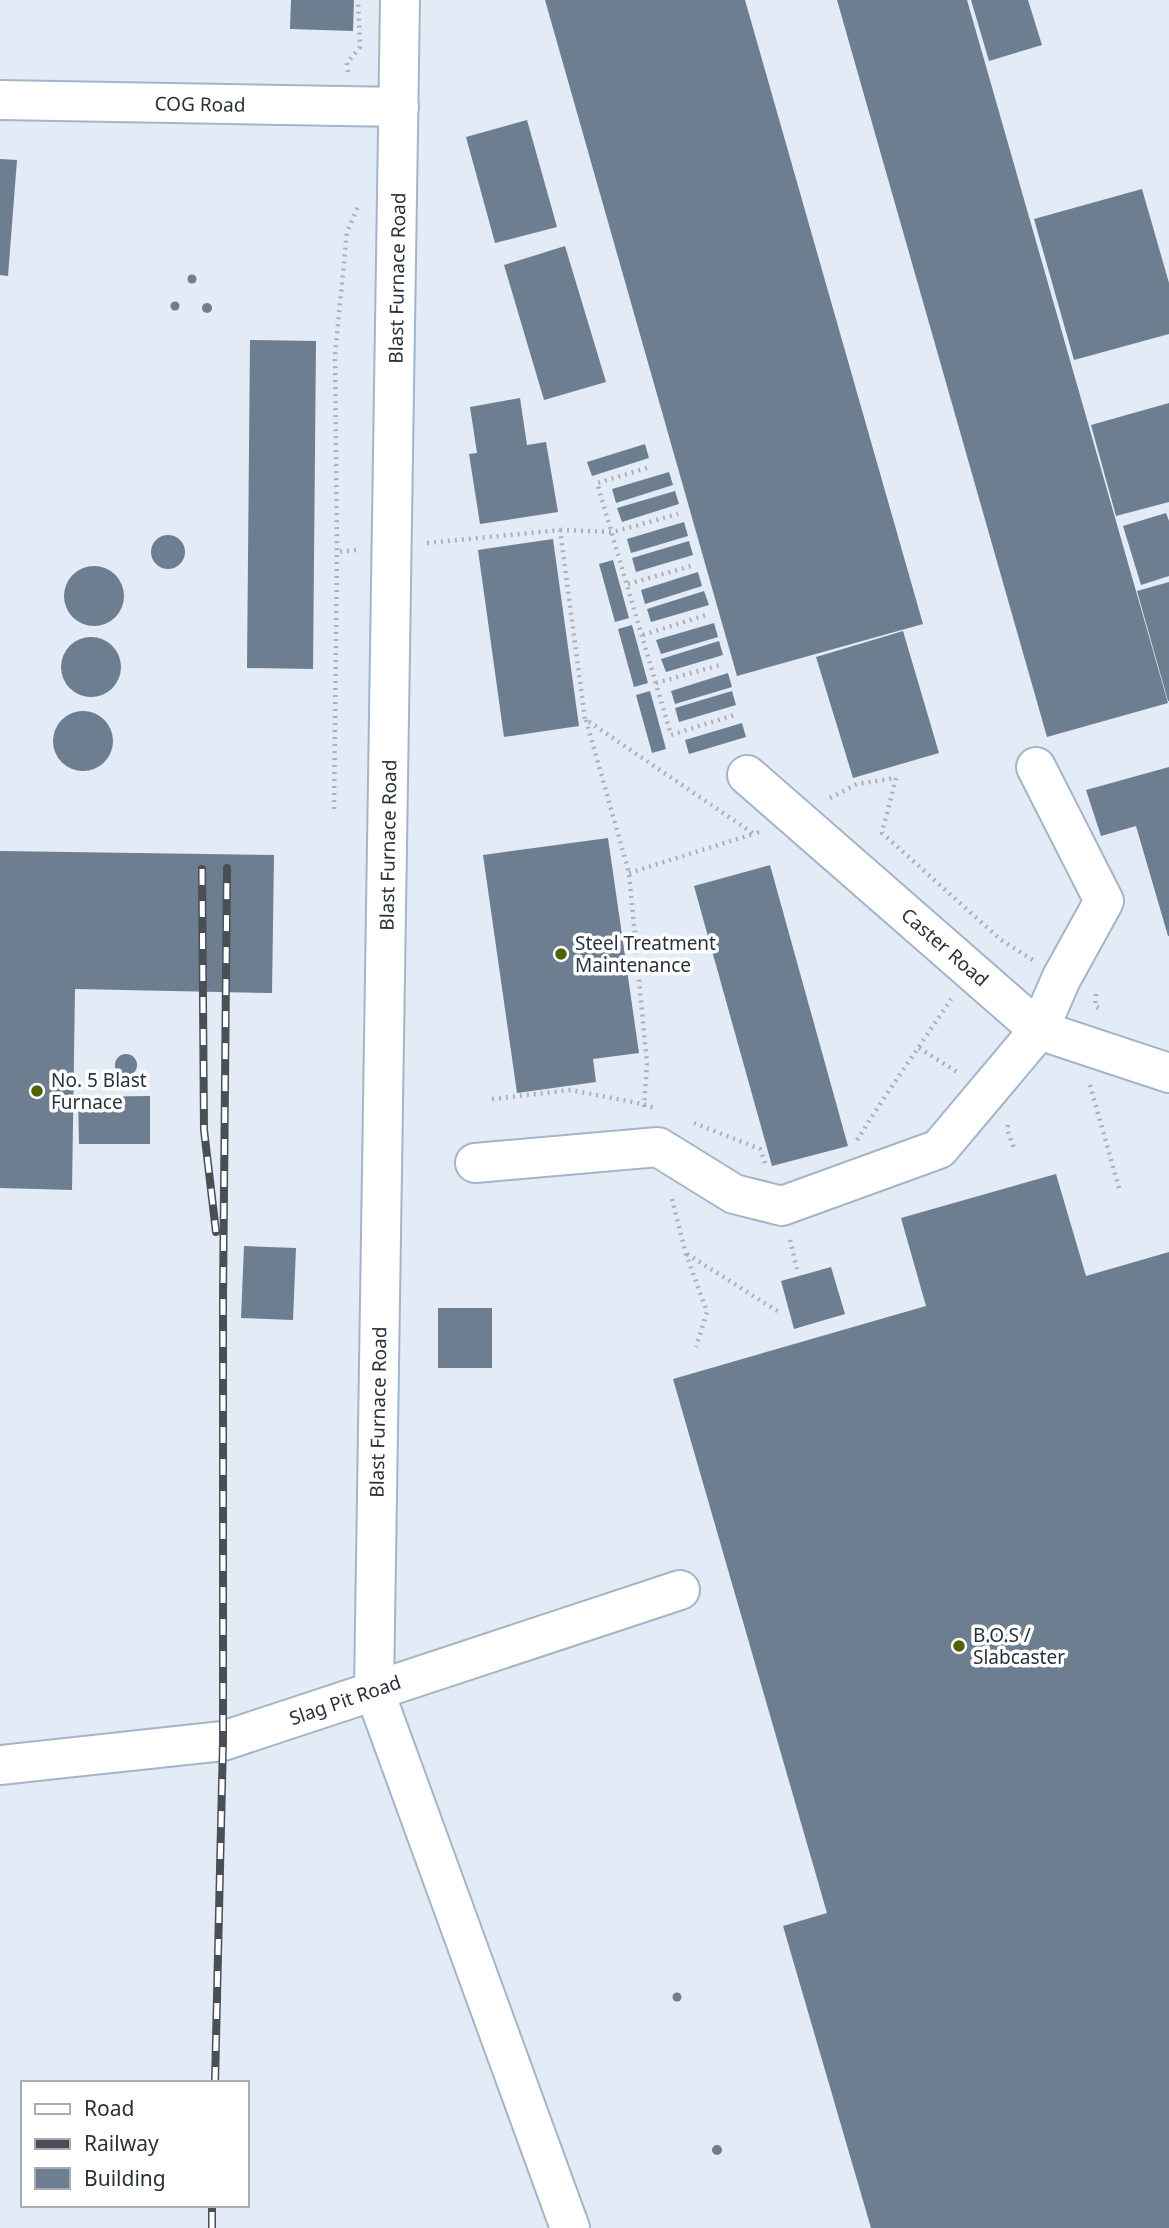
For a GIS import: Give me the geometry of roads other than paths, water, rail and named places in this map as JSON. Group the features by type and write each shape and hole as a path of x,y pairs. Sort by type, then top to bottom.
{"street":[{"name":"Blast Furnace Road","path":"373,1690 401,0"},
{"name":"COG Road","path":"0,100 399,107"},
{"path":"475,1163 663,1131 734,1194 782,1206 939,1149 1079,980 1104,901 1036,768"},
{"name":"Caster Road","path":"747,775 1039,1030 1169,1073"},
{"name":"Slag Pit Road","path":"0,1765 223,1741 680,1590"},
{"path":"373,1690 570,2228"}],"railway":[{"path":"215,2081 223,1741 227,868"},
{"path":"202,869 204,1130 216,1232"},
{"path":"212,2207 212,2228"}],"place":[{"name":"Steel Treatment Maintenance","path":"561,954"},
{"name":"No. 5 Blast Furnace","path":"37,1091"},
{"name":"B.O.S / Slabcaster","path":"959,1646"}]}
